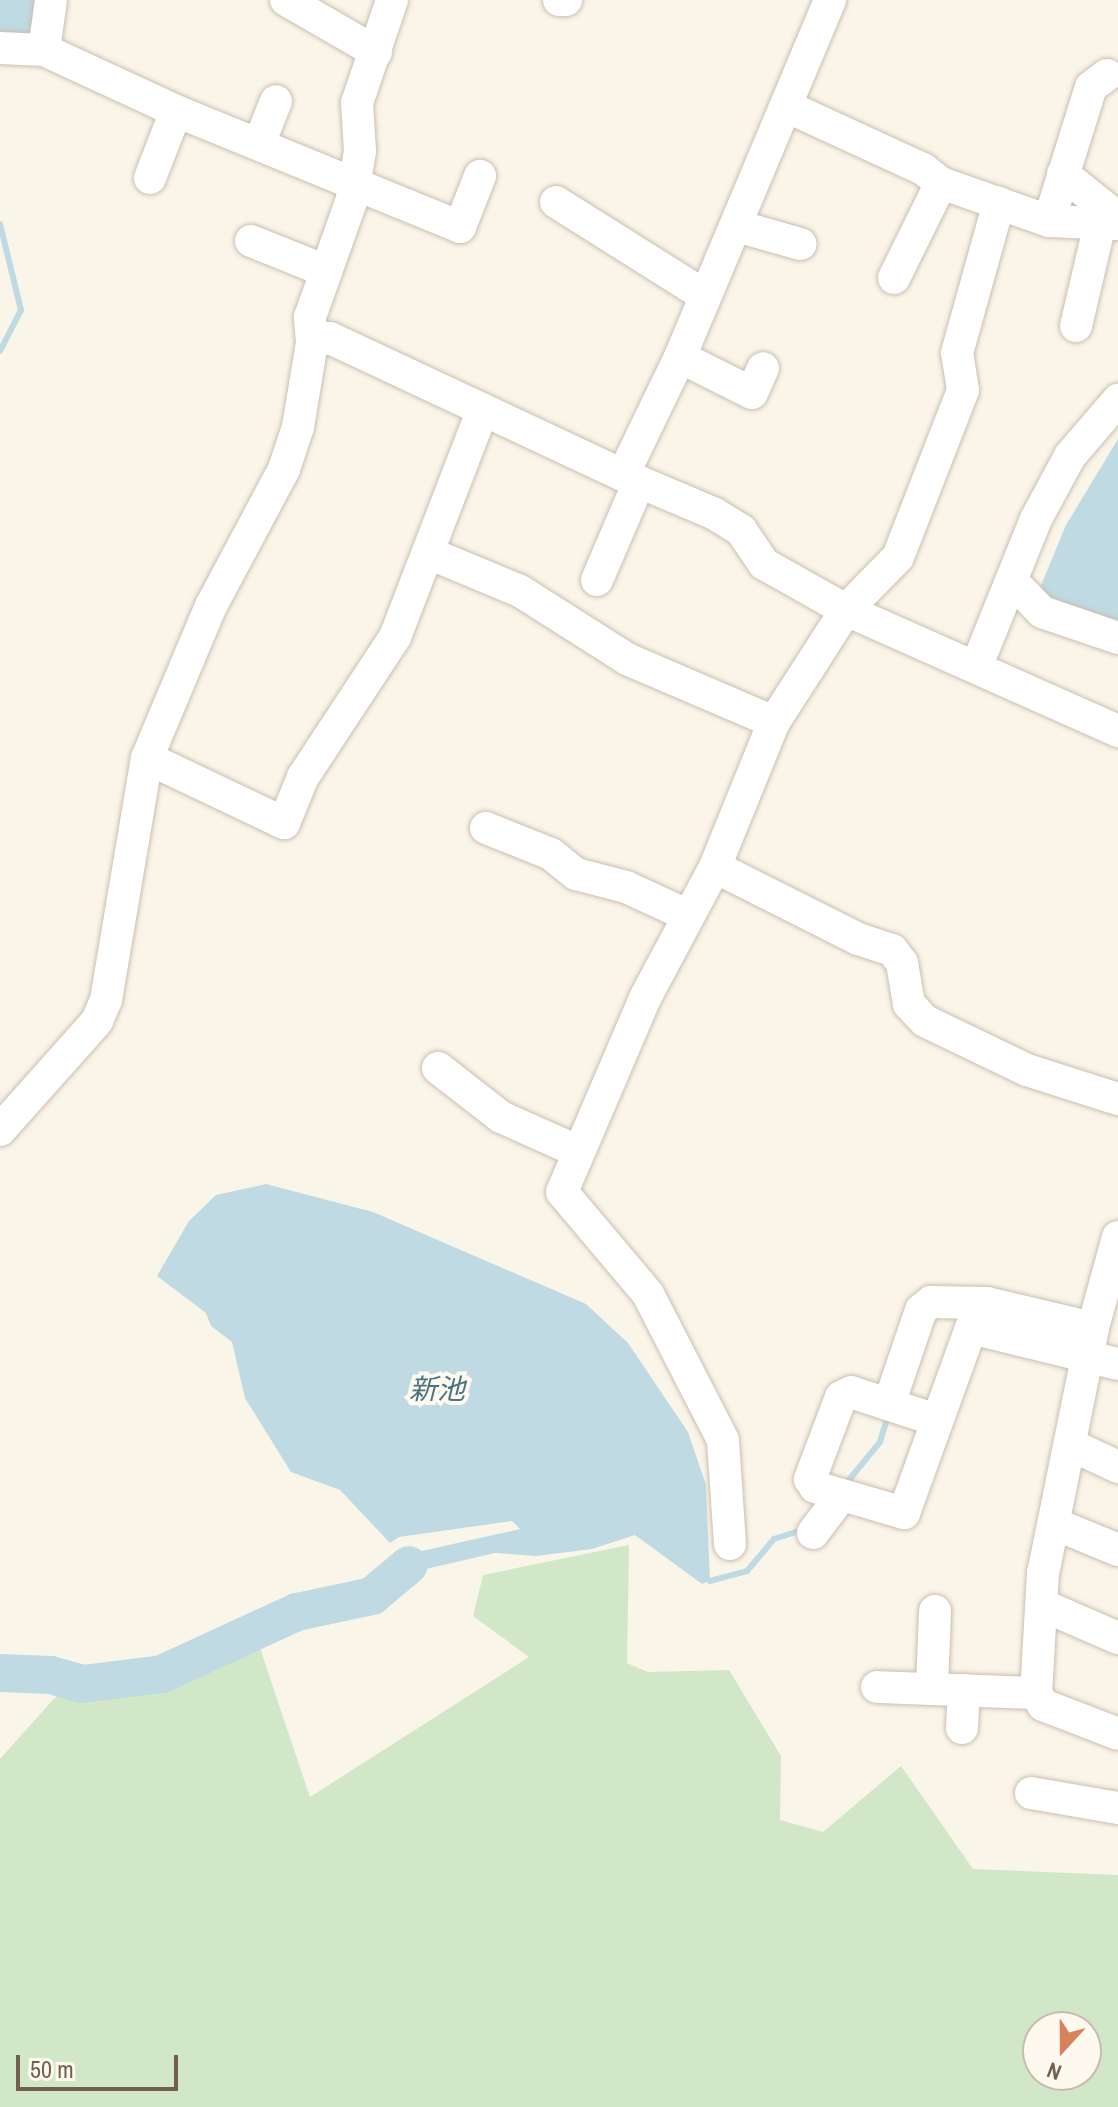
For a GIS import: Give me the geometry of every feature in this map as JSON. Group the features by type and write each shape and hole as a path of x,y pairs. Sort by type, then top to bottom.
{"street":[{"path":"44,50 51,0"},
{"path":"286,0 376,52"},
{"path":"0,1130 97,1021 106,1000 147,758 211,606 284,469 298,427 312,342 310,317 354,184 360,151 357,103 392,0"},
{"path":"559,0 566,0"},
{"path":"597,580 631,479 705,296 788,107 826,1"},
{"path":"0,48 44,50 176,111 460,227 480,176"},
{"path":"1049,221 1091,87 1107,75"},
{"path":"259,144 276,101"},
{"path":"788,107 923,169 941,183 1049,221 1112,222"},
{"path":"150,178 176,111"},
{"path":"1063,174 1112,222"},
{"path":"894,278 941,183"},
{"path":"556,202 705,296"},
{"path":"730,1544 723,1440 648,1294 562,1192 645,998 715,867 774,722 846,610 898,557 942,453 963,390 957,353 999,203"},
{"path":"1076,326 1112,222"},
{"path":"737,226 800,244"},
{"path":"251,241 326,271"},
{"path":"312,342 330,338 728,522 741,530 764,564 846,610 977,665 1118,731"},
{"path":"680,357 752,393 763,368"},
{"path":"977,665 1013,582 1012,569 1070,456 1118,400"},
{"path":"147,758 284,823 303,777 395,637 431,554 446,499 483,409"},
{"path":"431,554 520,591 627,659 774,722"},
{"path":"1013,582 1042,612 1118,638"},
{"path":"486,828 551,854 576,874 626,887 689,916"},
{"path":"715,867 858,939 892,950 902,963 909,1004 925,1021 1027,1070 1118,1099"},
{"path":"438,1068 501,1117 577,1151"},
{"path":"1118,1237 1043,1573 1036,1693 1043,1705 1118,1734"},
{"path":"889,1404 921,1310 931,1302 987,1303 1096,1345"},
{"path":"936,1420 851,1392 841,1397 810,1479 815,1487 904,1513 971,1328 1096,1345"},
{"path":"1071,1445 1118,1467"},
{"path":"813,1533 841,1496"},
{"path":"1055,1524 1118,1550"},
{"path":"1042,1605 1118,1638"},
{"path":"932,1687 935,1611"},
{"path":"877,1687 1036,1693"},
{"path":"962,1728 964,1690"},
{"path":"1031,1793 1118,1808"}],"green space":[{"path":"629,1545 627,1663 648,1672 729,1670 781,1756 780,1820 823,1832 901,1766 973,1869 1118,1875 1118,2107 0,2107 0,1759 59,1693 116,1698 260,1648 310,1797 529,1657 473,1616 483,1575"}],"water":[{"path":"0,0 43,0 34,39 0,39"},
{"path":"1118,439 1118,630 1037,595 1066,525"},
{"name":"新池","path":"266,1184 373,1212 586,1304 628,1343 688,1432 706,1485 710,1581 702,1584 635,1535 592,1549 536,1556 495,1553 413,1572 404,1555 520,1529 512,1521 399,1537 390,1543 340,1490 291,1472 245,1398 232,1342 211,1326 206,1313 157,1276 189,1221 216,1195"}],"waterway":[{"path":"0,224 21,310 0,351"},
{"path":"844,1486 880,1442 888,1415"},
{"path":"710,1581 747,1571 774,1539 805,1529"},
{"path":"0,1673 51,1675 82,1684 162,1674 297,1612 372,1596 409,1565"}]}
